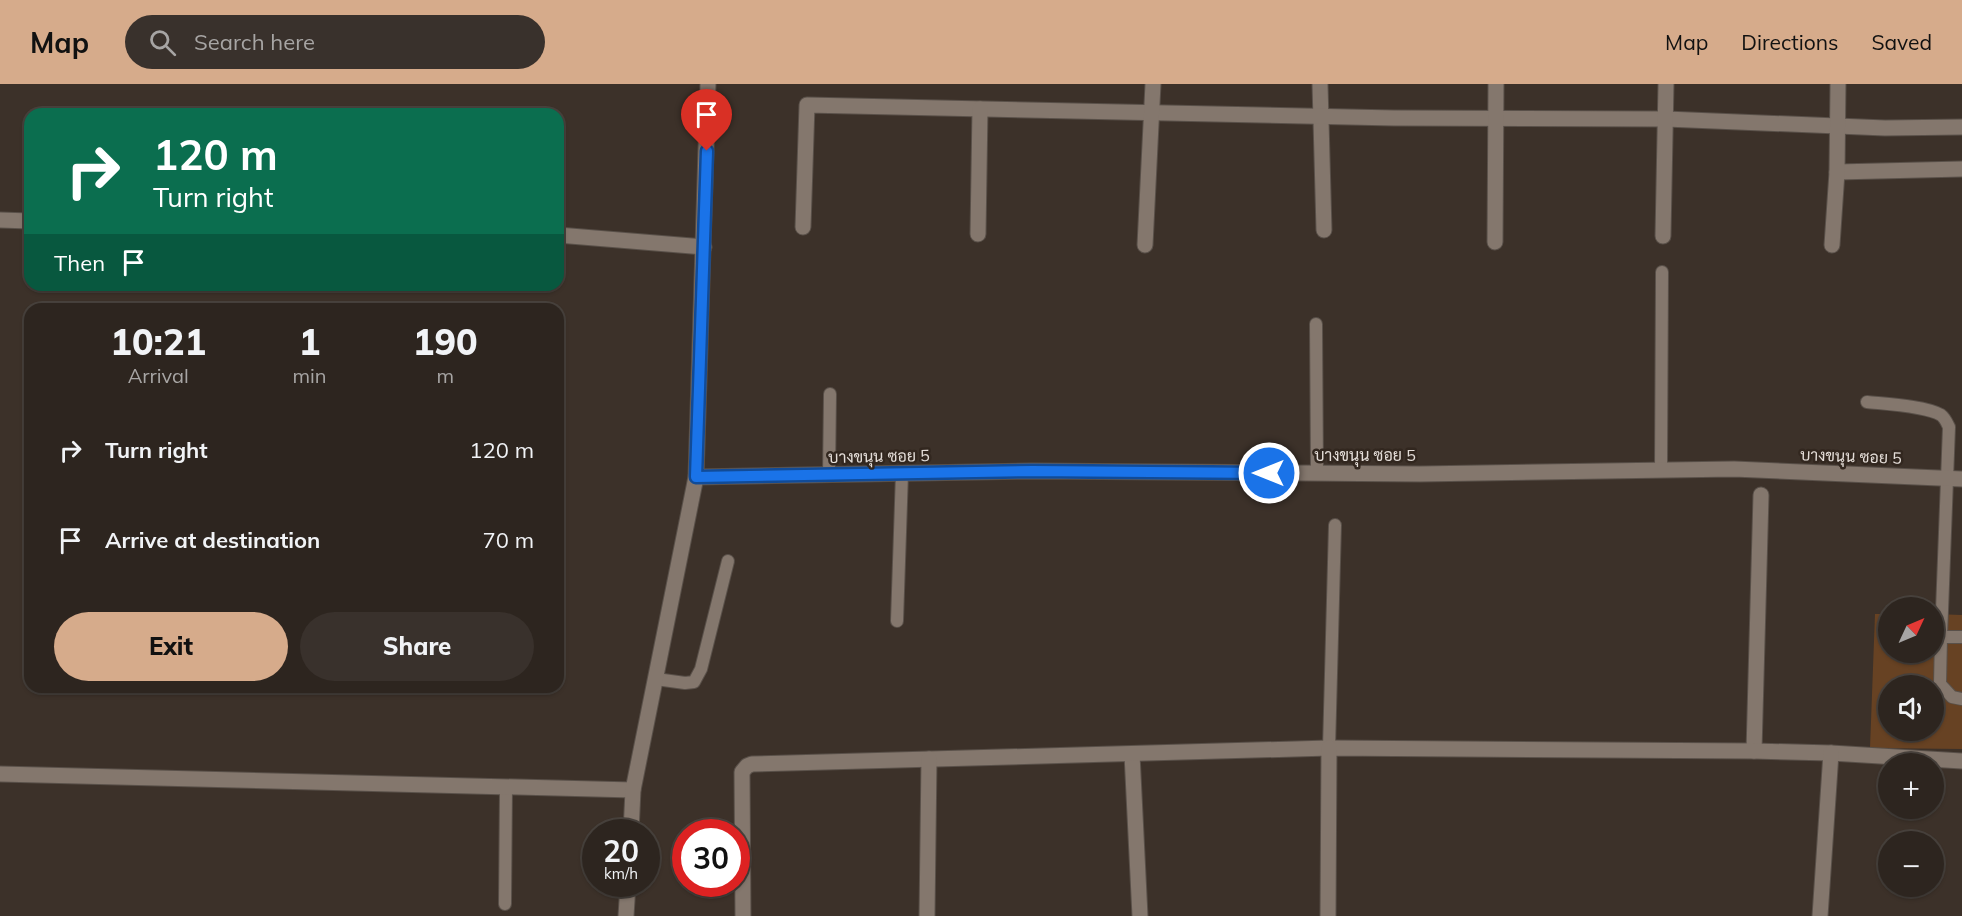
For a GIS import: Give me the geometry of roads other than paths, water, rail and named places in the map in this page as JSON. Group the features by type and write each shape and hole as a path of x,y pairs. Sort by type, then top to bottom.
{"street":[{"path":"632,819 633,790 696,477 708,84"},
{"path":"1145,245 1153,84"},
{"path":"1320,84 1324,230"},
{"path":"1495,242 1496,84"},
{"path":"1663,236 1666,84"},
{"path":"1832,245 1837,172 1838,84"},
{"path":"804,227 807,105 1320,117 1666,119 1838,127 1962,127"},
{"path":"978,234 980,109"},
{"path":"1837,172 1962,169"},
{"path":"0,220 24,221"},
{"path":"564,235 704,247"},
{"name":"บางขนุน ซอย 5","path":"696,477 1032,471 1420,474 1734,469 1955,479"},
{"path":"1754,751 1761,495"},
{"path":"1328,916 1329,748"},
{"path":"742,916 742,772 752,764 1329,748 1754,751 1831,753 1962,762"},
{"path":"1820,916 1831,753"},
{"path":"1132,754 1140,916"},
{"path":"927,916 929,759"},
{"path":"0,774 633,790"},
{"path":"626,916 627,897"}],"lane":[{"path":"1661,469 1662,272"},
{"path":"1316,324 1317,473"},
{"path":"829,475 830,394"},
{"path":"1867,402 1921,409 1941,415 1949,427 1955,479 1944,603"},
{"path":"897,621 902,473"},
{"path":"1329,748 1335,525"},
{"path":"656,679 685,683 694,682 697,678 728,561"},
{"path":"1944,637 1962,637"},
{"path":"1940,663 1940,684 1952,697 1962,699"},
{"path":"505,904 506,787"}]}
